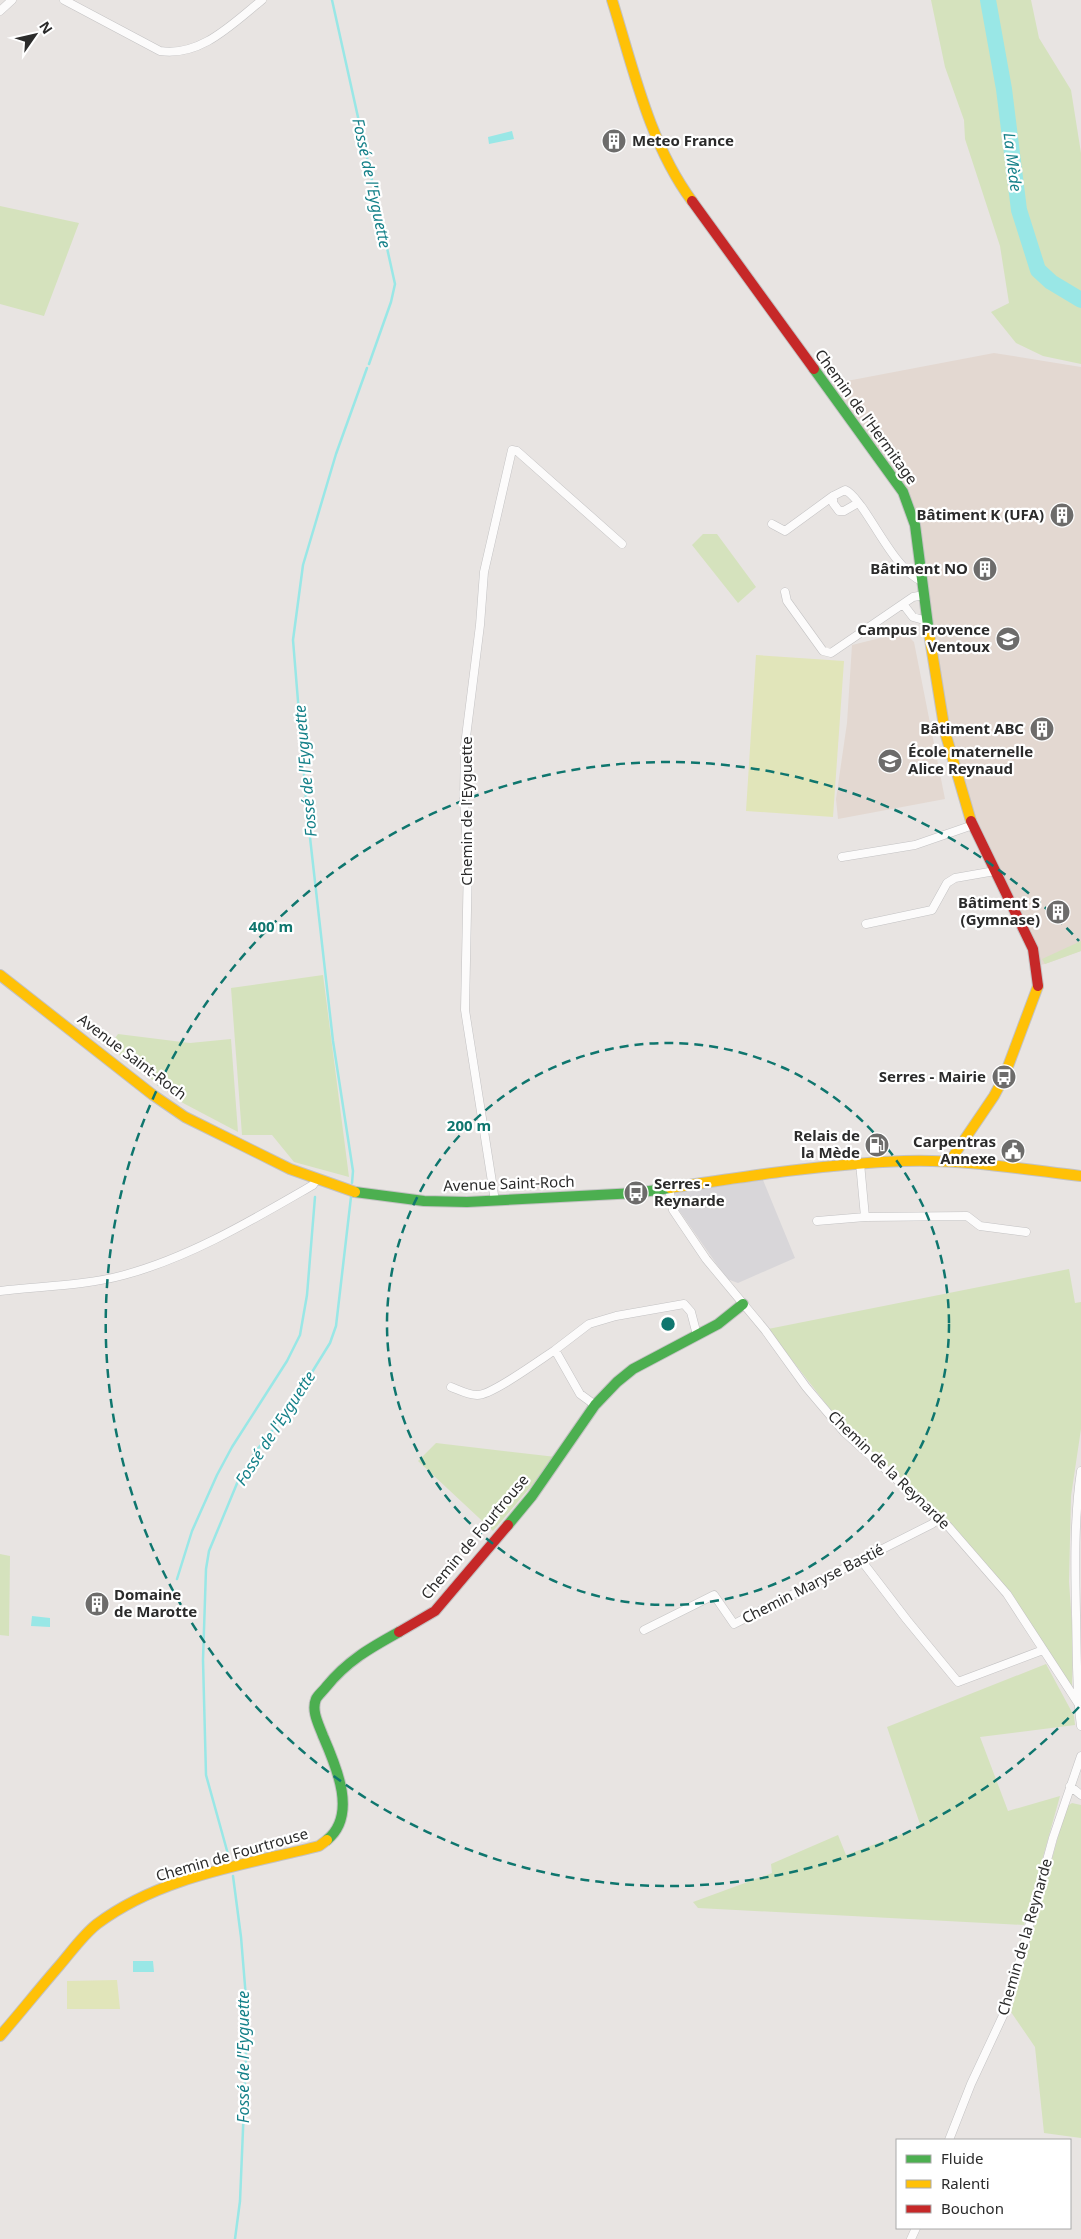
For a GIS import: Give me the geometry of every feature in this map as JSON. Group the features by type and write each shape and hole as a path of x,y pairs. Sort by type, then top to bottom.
{"street":[{"path":"0,11 12,0"},
{"path":"64,0 160,51 175,53 190,50 213,38 262,0"},
{"name":"Chemin de l'Hermitage","path":"612,0 634,72 672,171 698,212 898,484 911,510 915,525 927,621 945,732 961,791 973,825 1033,948 1038,985 1004,1077 994,1096 954,1155 953,1161"},
{"name":"Chemin de l'Eyguette","path":"496,1201 465,1010 468,861 464,800 465,745 480,625 484,572 512,450 518,451 622,544"},
{"path":"772,524 784,531 833,496 845,490 850,492 905,568 922,581"},
{"path":"833,496 833,503 839,511 844,511 858,503"},
{"path":"785,592 787,601 823,651 827,653 837,650 913,597 924,595"},
{"path":"903,604 913,617 927,621"},
{"path":"842,857 915,845 973,825"},
{"path":"866,924 932,910 948,883 955,878 995,871"},
{"name":"Avenue Saint-Roch","path":"0,975 153,1095 185,1117 223,1137 316,1180 350,1191 442,1202 496,1201 627,1193 805,1168 860,1163 953,1161 1081,1176"},
{"path":"860,1163 864,1217"},
{"path":"0,1291 74,1284 125,1275 186,1252 250,1222 313,1185 316,1180"},
{"name":"Chemin de la Reynarde","path":"669,1188 676,1215 718,1276 765,1330 806,1387 844,1432 939,1518 1007,1594 1078,1703"},
{"path":"817,1221 864,1217 967,1216 980,1226 1026,1232"},
{"path":"451,1387 479,1396 498,1387 555,1350 589,1324 616,1316 684,1304 691,1312 697,1335"},
{"name":"Chemin de Fourtrouse","path":"0,2036 77,1944 97,1924 152,1892 165,1887 195,1877 319,1846 329,1840 336,1832 341,1819 343,1797 316,1719 316,1700 335,1676 358,1655 434,1611 532,1496 595,1405 626,1374 731,1316 743,1304"},
{"path":"555,1350 580,1394 595,1405"},
{"path":"1081,1471 1078,1492 1075,1579 1078,1703 1081,1726"},
{"name":"Chemin Maryse Bastié","path":"644,1630 714,1595 734,1624 932,1524 939,1518"},
{"path":"861,1560 958,1682 1043,1650"},
{"name":"Chemin de la Reynarde","path":"949,2139 971,2084 1007,2007 1053,1838 1081,1756"},
{"path":"1070,1786 1081,1795"}],"shaded area":[{"name":"Campus Provence Ventoux","path":"994,353 1081,367 1081,951 1040,965 1037,946 970,805 947,721 919,523 913,502 904,484 831,384"},
{"name":"École maternelle Alice Reynaud","path":"904,632 914,642 945,799 838,819 836,799 847,723 852,645"},
{"path":"763,1180 795,1258 738,1283 727,1279 678,1209 675,1193"}],"green space":[{"path":"931,0 984,0 1001,93 1016,213 1035,273 1051,287 1081,305 1081,364 1043,356 1016,343 991,312 1009,303 1000,246 965,139 964,120 945,67"},
{"path":"992,0 1031,0 1039,38 1071,90 1081,153 1081,296 1054,279 1042,268 1022,210 1008,86"},
{"path":"0,206 79,223 44,316 0,304"},
{"path":"703,534 717,534 756,587 738,603 692,545"},
{"path":"756,655 844,661 833,817 746,811"},
{"path":"1081,941 1081,951 1045,964 1042,959"},
{"path":"323,975 349,1177 294,1162 272,1135 242,1135 231,988"},
{"path":"118,1034 190,1043 231,1039 238,1132 183,1103 109,1047"},
{"path":"1069,1269 1075,1303 1081,1302 1081,1429 1071,1496 1069,1582 1073,1638 1072,1689 1016,1601 945,1519 847,1431 768,1329"},
{"path":"436,1443 556,1457 493,1531 418,1461"},
{"path":"0,1554 10,1556 9,1636 0,1635"},
{"path":"1046,1664 1074,1716 1075,1725 980,1737 1008,1811 1060,1796 1024,1925 698,1908 693,1902 772,1873 771,1864 838,1835 846,1855 921,1827 887,1727"},
{"path":"1072,1803 1081,1805 1081,2138 1044,2133 1035,2047 1011,2012 1066,1807"},
{"path":"117,1980 120,2009 67,2009 67,1981"}],"water":[{"path":"512,131 514,139 489,144 488,137"},
{"path":"32,1616 50,1618 50,1627 31,1626"},
{"path":"133,1961 153,1961 154,1972 133,1972"}],"waterway":[{"name":"Fossé de l'Eyguette","path":"332,0 395,284 391,302 369,364"},
{"name":"La Mède","path":"988,0 1004,89 1019,210 1038,270 1051,282 1081,300"},
{"name":"Fossé de l'Eyguette","path":"352,1183 353,1171 333,1041 307,811 293,640 303,565 336,454 367,368"},
{"path":"177,1579 192,1531 217,1475 232,1447 287,1361 300,1335 307,1295 315,1197"},
{"name":"Fossé de l'Eyguette","path":"231,1865 206,1775 203,1660 206,1569 209,1551 238,1481 256,1451 280,1421 330,1343 336,1326 351,1197"},
{"name":"Fossé de l'Eyguette","path":"233,1876 246,1998 246,2058 240,2201 235,2239"}],"traffic: fast":[{"path":"814,369 903,492 915,525 929,633"},
{"path":"355,1192 424,1201 467,1202 636,1193 670,1188"},
{"path":"508,1525 532,1496 595,1405 617,1382 633,1369 718,1324 743,1304"},
{"path":"327,1840 336,1830 341,1817 343,1804 342,1790 316,1718 314,1708 316,1699 351,1662 399,1632"}],"traffic: slow":[{"path":"612,0 635,78 653,130 664,155 692,201"},
{"path":"929,633 945,732 971,821"},
{"path":"0,975 153,1095 185,1117 290,1169 355,1192"},
{"path":"953,1161 954,1155 994,1096 1004,1077 1038,986"},
{"path":"670,1188 816,1168 904,1161 970,1163 1081,1176"},
{"path":"0,2036 87,1933 97,1924 122,1908 148,1894 176,1883 233,1866 319,1846 327,1840"}],"traffic: jam":[{"path":"692,201 814,369"},
{"path":"971,821 1033,949 1038,986"},
{"path":"399,1632 435,1611 508,1525"}],"place":[{"name":"Meteo France","path":"614,141"},
{"name":"Bâtiment K (UFA)","path":"1062,515"},
{"name":"Bâtiment NO","path":"985,569"},
{"name":"Campus Provence Ventoux","path":"1008,639"},
{"name":"Bâtiment ABC","path":"1042,729"},
{"name":"École maternelle Alice Reynaud","path":"890,761"},
{"name":"Bâtiment S (Gymnase)","path":"1058,912"},
{"name":"Serres - Mairie","path":"1004,1077"},
{"name":"Relais de la Mède","path":"877,1145"},
{"name":"Carpentras Annexe","path":"1013,1151"},
{"name":"Serres - Reynarde","path":"636,1193"},
{"name":"Domaine de Marotte","path":"97,1604"}]}
